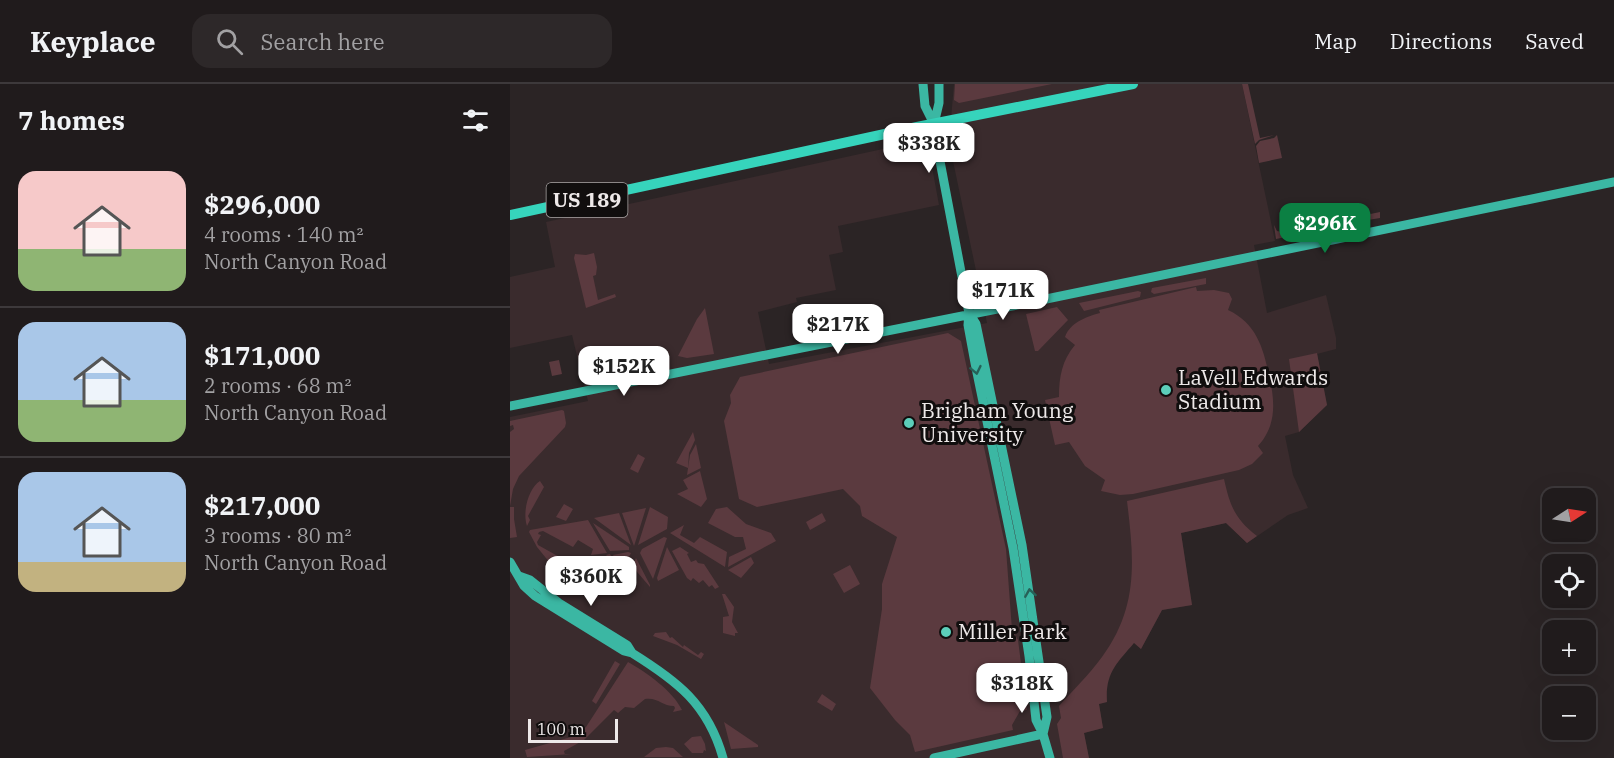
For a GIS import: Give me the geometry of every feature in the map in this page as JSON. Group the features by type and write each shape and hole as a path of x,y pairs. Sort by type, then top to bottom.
{"highway":[{"name":"US 189","path":"510,215 934,124 1133,84"}],"main road":[{"path":"923,84 924,106 934,124 969,313 968,325 975,363 1013,548 1036,720 1050,758"},
{"path":"934,124 939,103 939,84"},
{"path":"510,406 1032,302 1614,182"},
{"path":"969,313 976,324 1021,537 1047,717 1043,734"},
{"path":"510,562 519,576 530,580 559,603 627,645 632,653 671,678 692,698 711,728 723,758"},
{"path":"934,758 1043,734"}],"shaded area":[{"name":"Brigham Young University","path":"954,84 1242,84 1275,241 1254,245 1267,313 1326,295 1336,338 1336,349 1317,354 1327,405 1299,432 1285,436 1293,475 1308,508 1288,515 1247,543 1226,523 1181,533 1192,605 1162,610 1141,649 1134,642 1111,669 1106,687 1107,702 1099,704 1103,728 1084,733 1089,758 510,758 510,417 588,401 572,335 510,348 510,277 555,267 546,222 915,142 924,145 930,156 939,205 838,226 843,252 829,255 836,290 796,298 797,302 758,312 769,364 987,323 949,142"},
{"path":"955,84 1052,84 959,103 954,100"},
{"path":"1242,84 1248,84 1260,138 1274,135 1259,140 1255,144"},
{"path":"1277,135 1282,158 1259,163 1256,146 1260,141 1274,138"},
{"path":"1380,212 1380,218 1356,222 1356,217"},
{"path":"1316,217 1319,217 1321,229 1303,233 1301,229 1301,234 1276,239 1274,225 1277,231 1282,232 1317,225"},
{"path":"594,253 597,267 596,275 593,276 598,300 615,294 616,297 586,308 574,258 575,254"},
{"path":"1206,278 1206,284 1154,294 1151,292 1152,288"},
{"name":"LaVell Edwards Stadium","path":"1196,287 1197,291 1214,290 1229,293 1232,299 1228,310 1238,315 1252,329 1261,346 1269,375 1273,403 1269,430 1258,446 1263,453 1252,464 1239,470 1133,494 1120,495 1101,491 1105,480 1085,466 1069,442 1055,445 1045,400 1059,397 1062,369 1075,345 1065,337 1067,332 1074,324 1100,313 1099,310"},
{"path":"1141,292 1140,297 1084,311 1079,303"},
{"path":"1057,307 1068,320 1038,351 1035,351 1026,314"},
{"path":"705,308 714,354 687,358 678,356 697,319"},
{"path":"948,333 961,341 1006,549 1012,630 1018,640 1027,710 1020,711 1012,725 1013,730 915,752 910,735 870,688 882,609 882,584 897,537 862,516 860,506 843,489 757,507 739,499 724,421 731,403 730,395 740,377"},
{"path":"1317,353 1327,405 1299,432 1289,359"},
{"path":"559,360 562,374 552,376 549,362"},
{"path":"562,410 565,427 519,476 513,489 510,506 510,432 514,429 513,425 510,426 510,421"},
{"path":"693,432 695,440 689,453 688,468 676,463"},
{"path":"696,444 701,468 687,475 690,455"},
{"path":"638,454 645,458 638,473 630,469"},
{"path":"700,471 707,499 701,507 677,494 688,489 683,480"},
{"path":"1224,479 1238,518 1257,536 1247,543 1226,523 1181,533 1192,605 1162,610 1141,649 1134,643 1122,657 1110,676 1107,702 1099,704 1103,728 1084,733 1089,758 1063,758 1057,724 1061,718 1059,706 1102,657 1114,638 1128,601 1132,563 1127,501"},
{"path":"540,481 544,487 528,516 530,520 527,526 525,514 528,500"},
{"path":"564,504 573,509 566,521 556,517"},
{"path":"510,507 514,507 517,537 510,538"},
{"path":"650,507 668,517 667,529 638,545"},
{"path":"727,507 746,524 771,533 776,541 728,567 729,557 746,549 743,537 735,537 708,523 716,509"},
{"path":"646,508 635,543 634,546 622,513"},
{"path":"619,513 631,545 594,518"},
{"path":"822,513 826,521 810,530 806,522"},
{"path":"588,520 607,553 591,555 593,549 578,540 573,547 543,531 539,532 538,534 541,535 537,542 538,545 563,559 561,564 553,559 550,563 529,532 530,530"},
{"path":"593,523 629,547 629,550 610,551"},
{"path":"684,525 680,535 694,543 700,537 727,552 725,567 670,533"},
{"path":"664,537 667,538 653,579 640,553 642,549"},
{"path":"667,547 679,570 658,581 657,578"},
{"path":"680,547 689,553 687,554 691,562 696,560 704,564 719,587 715,589 712,585 709,587 703,580 699,583 693,578 691,581 687,578 672,551"},
{"path":"631,553 622,571 613,555"},
{"path":"610,554 621,574 616,587 612,584 614,579 611,574 614,568 609,565 611,560 606,555"},
{"path":"751,557 754,563 741,578 728,570"},
{"path":"636,558 650,585 650,587 632,566"},
{"path":"850,565 860,584 844,593 833,574"},
{"path":"722,594 725,594 734,607 732,622 738,633 735,633 735,636 723,633 723,617 729,616"},
{"path":"666,632 670,638 672,637 683,647 684,645 698,655 701,652 704,654 701,659 677,645 653,636 655,633"},
{"path":"615,661 620,664 596,704 592,701"},
{"path":"628,662 666,689 682,710 673,712 674,706 657,700 645,699 634,708 625,707 618,713 614,710 584,740 564,751 565,754 527,757 525,750 571,737 586,727"},
{"path":"822,694 836,704 832,711 817,702"},
{"path":"724,722 758,745 758,747 731,749"},
{"path":"701,736 706,751 692,753 684,744 692,737"},
{"path":"656,748 673,748 683,757 644,757"}],"place":[{"name":"LaVell Edwards Stadium","path":"1166,390"},
{"name":"Brigham Young University","path":"909,423"},
{"name":"Miller Park","path":"946,632"}]}
